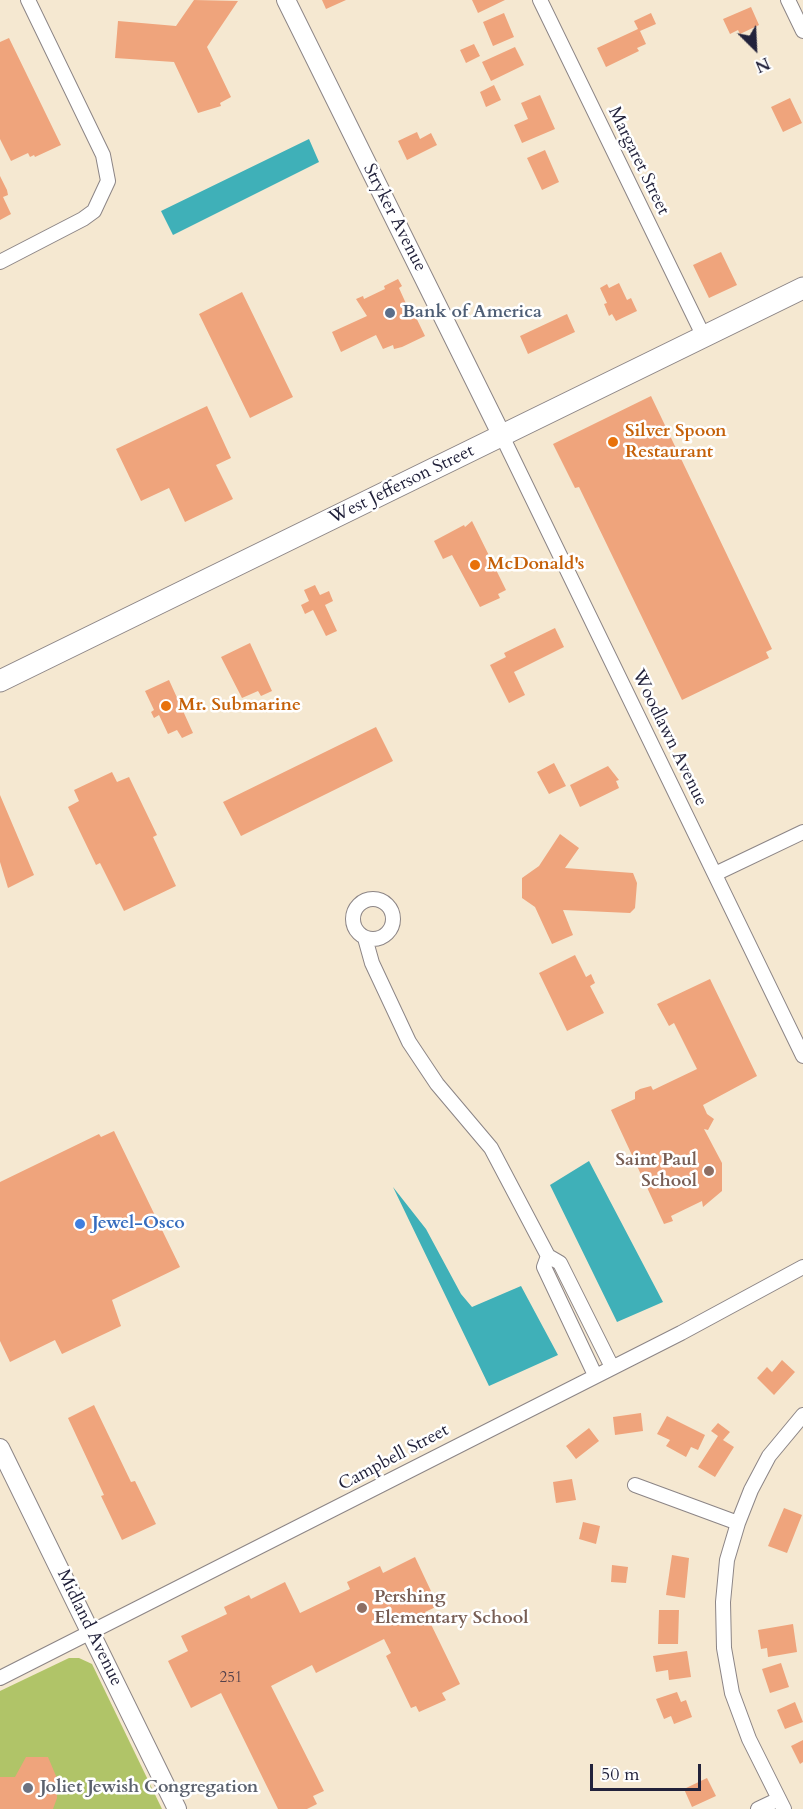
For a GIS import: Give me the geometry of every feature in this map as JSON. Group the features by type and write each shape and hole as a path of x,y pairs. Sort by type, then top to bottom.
{"main road":[{"name":"West Jefferson Street","path":"0,681 803,288"}],"street":[{"path":"0,262 94,211 108,181 103,155 28,0"},
{"name":"Stryker Avenue","path":"286,0 502,436"},
{"name":"Margaret Street","path":"540,0 704,337"},
{"path":"788,0 803,31"},
{"name":"Woodlawn Avenue","path":"502,436 801,1048"},
{"path":"715,874 803,832"},
{"path":"365,938 372,963 409,1042 437,1084 491,1148 548,1256 560,1263 612,1367"},
{"path":"548,1256 544,1267 595,1375"},
{"name":"Campbell Street","path":"0,1678 705,1321 803,1267"},
{"path":"758,1809 781,1804 749,1739 735,1702 724,1648 723,1602 727,1560 738,1522 769,1456 803,1415"},
{"name":"Midland Avenue","path":"0,1448 177,1809"},
{"path":"635,1485 738,1522"}],"green space":[{"path":"69,1658 79,1658 92,1664 162,1809 0,1809 0,1691"}],"water":[{"path":"309,139 319,162 173,235 161,211"},
{"path":"589,1161 663,1302 617,1322 550,1185"},
{"path":"393,1187 426,1229 461,1294 472,1307 521,1286 558,1355 489,1386"}],"building":[{"path":"194,0 238,1 207,47 231,97 220,103 221,106 198,113 174,62 115,58 118,21 176,26"},
{"path":"322,0 346,0 326,9"},
{"path":"472,0 505,0 478,13"},
{"path":"751,7 759,25 740,34 738,30 730,34 723,19"},
{"path":"504,13 514,37 493,46 483,22"},
{"path":"651,13 656,24 640,31 646,44 637,48 639,51 606,67 597,48 638,29 634,21"},
{"path":"9,38 61,145 35,157 34,155 30,157 28,153 11,161 0,139 0,42"},
{"path":"474,44 480,56 466,63 460,50"},
{"path":"515,47 524,65 491,81 482,62"},
{"path":"494,85 501,100 486,107 480,92"},
{"path":"540,95 555,129 522,143 514,125 528,119 521,103"},
{"path":"790,98 802,123 783,132 771,107"},
{"path":"417,132 420,139 431,133 437,145 407,160 398,141"},
{"path":"545,150 559,182 542,190 527,158"},
{"path":"0,176 8,195 3,197 11,214 0,220"},
{"path":"721,252 737,285 709,298 693,265"},
{"name":"Bank of America","path":"398,279 402,286 399,288 408,308 411,307 425,336 402,347 394,349 393,345 383,349 376,335 341,352 332,332 367,316 356,299 363,296 364,299 385,289 384,286"},
{"path":"619,283 627,300 631,298 637,311 616,321 612,314 609,316 604,304 607,303 600,288 607,284 609,288"},
{"path":"242,292 293,397 250,418 199,314"},
{"path":"567,314 575,332 528,354 520,336"},
{"path":"651,396 772,649 766,652 769,658 682,700 579,487 575,488 553,444"},
{"path":"207,406 231,458 216,465 233,499 185,522 169,488 141,501 116,449"},
{"name":"McDonald's","path":"472,521 506,590 498,594 500,598 480,607 452,555 443,559 434,541 464,525 465,527"},
{"path":"315,585 320,595 329,591 333,601 325,605 337,631 326,636 313,610 305,614 301,605 309,601 304,590"},
{"path":"555,628 564,647 514,672 525,695 509,703 490,665 506,657 504,653"},
{"path":"250,643 272,691 261,696 258,691 242,698 221,657"},
{"name":"Mr. Submarine","path":"169,680 193,733 182,738 177,730 168,734 159,715 154,718 151,712 154,710 145,691"},
{"path":"376,727 393,761 241,836 223,802"},
{"path":"554,763 566,786 549,794 537,772"},
{"path":"608,766 619,780 616,781 619,788 580,807 570,785"},
{"path":"112,772 117,782 129,777 157,835 153,837 176,886 124,911 100,863 96,865 68,807 79,801 74,790"},
{"path":"0,795 34,875 8,888 0,862"},
{"path":"560,834 579,848 565,868 633,873 637,883 635,908 630,913 563,910 573,935 552,944 535,907 522,898 522,878 539,866"},
{"path":"575,955 586,977 591,974 595,983 590,986 604,1013 567,1031 539,973"},
{"path":"710,979 757,1076 703,1105 707,1114 714,1119 708,1130 704,1129 722,1163 722,1191 703,1207 702,1201 671,1216 673,1221 664,1224 611,1110 635,1099 635,1092 640,1089 651,1086 653,1090 697,1069 674,1023 669,1026 657,1004"},
{"name":"Jewel-Osco","path":"114,1131 180,1267 112,1300 121,1326 62,1354 55,1340 10,1362 0,1341 0,1182 99,1134 101,1137"},
{"path":"782,1360 795,1372 774,1395 757,1378 767,1367 772,1372"},
{"path":"94,1405 131,1482 135,1481 156,1524 122,1540 68,1418"},
{"path":"641,1413 643,1431 615,1435 613,1417"},
{"path":"667,1416 705,1435 698,1450 691,1447 686,1457 666,1446 670,1440 657,1434"},
{"path":"718,1423 730,1432 723,1440 734,1447 715,1477 698,1467 718,1436 711,1431"},
{"path":"589,1428 599,1441 576,1459 566,1446"},
{"path":"572,1479 576,1500 556,1503 553,1482"},
{"path":"784,1508 802,1515 787,1553 768,1546"},
{"path":"583,1522 600,1526 596,1544 579,1539"},
{"path":"672,1555 689,1558 685,1598 666,1595"},
{"path":"415,1557 438,1606 425,1612 460,1684 442,1693 446,1700 419,1712 416,1706 411,1708 386,1656 391,1653 384,1639 316,1673 312,1665 271,1686 324,1791 313,1796 317,1804 307,1809 278,1809 221,1693 191,1708 168,1661 188,1651 181,1636 227,1614 224,1607 249,1595 251,1599 285,1582 300,1613 350,1589 347,1582 380,1566 383,1573"},
{"path":"612,1565 628,1567 626,1583 611,1582"},
{"path":"659,1610 679,1610 678,1644 658,1644"},
{"path":"793,1624 797,1652 768,1657 767,1648 761,1649 758,1630"},
{"path":"687,1651 691,1677 669,1680 668,1670 656,1672 653,1656"},
{"path":"781,1663 789,1687 770,1693 762,1669"},
{"path":"677,1692 681,1702 686,1700 692,1717 674,1724 671,1716 664,1719 656,1699"},
{"path":"795,1702 803,1722 785,1729 777,1710"},
{"path":"803,1740 803,1762 800,1764 791,1746"},
{"name":"Joliet Jewish Congregation","path":"26,1757 48,1757 56,1776 57,1798 53,1809 0,1809 0,1777 15,1777"},
{"path":"707,1778 716,1796 692,1807 684,1789"}],"place":[{"name":"Bank of America","path":"390,313"},
{"name":"Silver Spoon Restaurant","path":"613,442"},
{"name":"McDonald's","path":"475,565"},
{"name":"Mr. Submarine","path":"166,706"},
{"name":"Saint Paul School","path":"709,1171"},
{"name":"Jewel-Osco","path":"80,1224"},
{"name":"Pershing Elementary School","path":"362,1608"},
{"name":"Joliet Jewish Congregation","path":"28,1788"}]}
